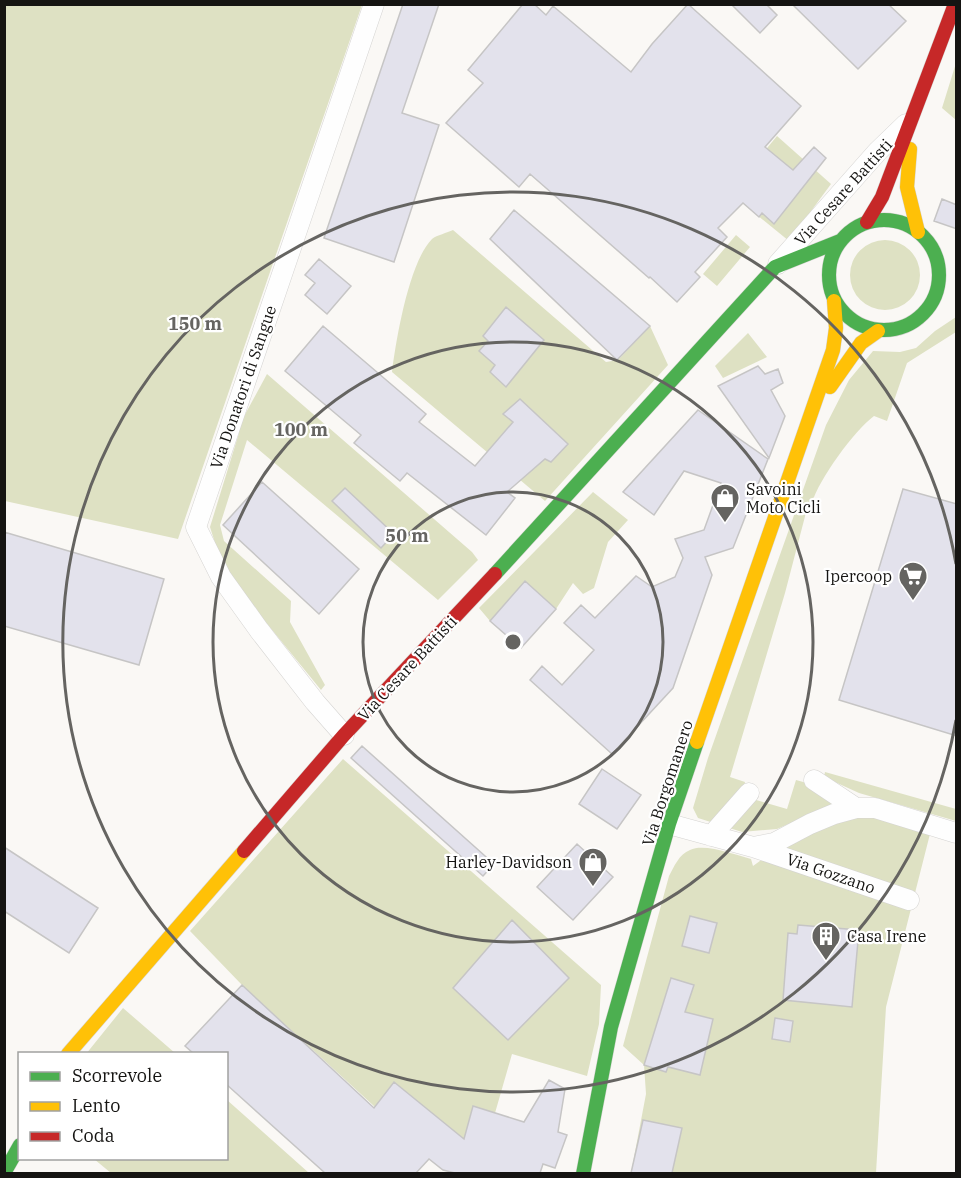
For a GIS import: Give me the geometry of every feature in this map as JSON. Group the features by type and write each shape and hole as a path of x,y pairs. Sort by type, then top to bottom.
{"main road":[{"path":"867,222 882,198 955,4"},
{"path":"913,118 907,187 918,232"},
{"path":"812,279 832,296 845,315 853,322 878,331 900,328 915,321 923,314 937,292 938,264 930,245 918,232 905,224 883,220 867,222 853,229 840,241 832,254 828,276 832,296"},
{"name":"Via Cesare Battisti","path":"69,1052 344,735 469,602 754,290 776,278 782,271 840,241"},
{"path":"938,264 954,275"},
{"name":"Via Borgomanero","path":"583,1173 611,1028 669,824 833,350 836,328 832,296"},
{"path":"923,314 945,305"},
{"name":"Via Borgomanero","path":"813,411 861,343 878,331"},
{"path":"4,1173 18,1148"}],"street":[{"name":"Via Donatori di Sangue","path":"344,735 315,702 246,613 221,577 196,527 374,4"},
{"name":"Via Cesare Battisti","path":"782,271 878,151 913,118"},
{"path":"814,780 856,808 875,808 957,833"},
{"path":"711,836 750,793"},
{"name":"Via Gozzano","path":"753,847 774,843 810,824 856,808"},
{"name":"Via Gozzano","path":"669,824 753,847 909,900"}],"green space":[{"path":"5,4 362,5 178,539 5,501"},
{"path":"956,63 956,120 942,108"},
{"path":"777,136 831,184 789,241 730,193"},
{"path":"453,230 606,362 618,360 650,326 668,365 545,501 392,372 405,302 417,265 432,239"},
{"path":"736,235 750,247 717,286 703,274"},
{"path":"885,240 898,243 910,250 917,262 920,275 917,288 910,300 898,307 885,310 872,307 860,300 853,288 850,275 853,262 860,250 872,243"},
{"path":"956,317 956,332 907,363 887,421 874,416 866,423 829,469 812,503 808,505 785,593 730,777 745,782 742,796 787,809 796,780 814,785 839,802 777,829 742,832 698,818 693,808 708,758 826,425 849,380 873,351 900,352 916,348"},
{"path":"748,333 767,357 723,378 715,366"},
{"path":"267,374 472,552 478,560 438,600 247,440 220,525 224,541 291,601 290,622 325,685 321,690 222,565 210,527 239,433 236,431"},
{"path":"593,492 628,520 608,542 594,588 583,594 573,583 556,609 525,582 490,621 479,608"},
{"path":"343,759 601,985 599,1024 587,1076 512,1054 495,1113 473,1106 464,1139 394,1082 375,1107 242,985 190,931"},
{"path":"825,772 956,809 956,821 859,793 824,777"},
{"path":"864,814 931,830 886,1007 876,1173 631,1173 646,1094 644,1065 623,1046 669,876 677,861 690,850 704,848 751,859 753,866 782,845 814,829"},
{"path":"123,1008 174,1052 88,1052"},
{"path":"228,1101 309,1173 111,1173 95,1160 228,1160"}],"building":[{"path":"403,4 439,4 402,113 439,125 394,262 324,238"},
{"path":"523,4 534,4 546,15 553,6 631,72 652,44 688,4 801,106 765,147 793,170 814,147 826,158 774,224 762,213 759,217 743,203 718,228 727,237 695,272 700,277 677,302 530,174 519,187 446,123 483,83 468,70"},
{"path":"731,4 766,4 777,15 760,33"},
{"path":"792,4 888,4 906,21 858,69"},
{"path":"942,199 957,205 957,229 934,221"},
{"path":"514,210 650,326 617,360 490,239"},
{"path":"319,259 351,286 327,314 305,295 315,283 305,275"},
{"path":"506,307 544,340 506,387 490,372 495,365 479,351 488,341 483,336"},
{"path":"323,326 426,414 419,422 475,466 513,422 503,414 520,399 568,444 551,462 545,459 507,492 515,498 486,535 407,473 400,481 354,443 361,435 285,371"},
{"path":"758,366 765,374 778,369 783,383 771,390 785,416 769,458 718,386"},
{"name":"Savoini Moto Cicli","path":"698,410 768,459 733,548 705,557 712,575 673,688 612,754 530,680 542,666 562,685 594,650 564,623 581,605 595,618 636,576 652,587 675,577 683,558 675,539 704,530 721,483 684,471 654,515 623,492"},
{"path":"262,482 359,569 319,614 223,525"},
{"path":"345,488 394,534 381,548 332,501"},
{"name":"Ipercoop","path":"903,489 957,504 957,736 839,700"},
{"path":"4,532 164,579 139,665 4,626"},
{"path":"525,581 556,609 521,648 490,621"},
{"path":"362,746 494,864 483,876 351,758"},
{"path":"602,769 641,795 617,829 579,804"},
{"path":"577,844 613,877 573,920 537,887"},
{"path":"4,847 98,908 69,953 4,911"},
{"path":"690,916 717,923 709,953 682,946"},
{"path":"512,920 569,978 508,1040 453,988"},
{"name":"Casa Irene","path":"798,925 859,930 852,1007 783,1000 788,933 797,934"},
{"path":"671,978 694,985 685,1012 713,1019 700,1075 668,1067 666,1072 644,1065"},
{"path":"242,985 374,1108 394,1082 464,1139 473,1106 524,1122 549,1080 565,1089 558,1132 567,1135 555,1168 543,1164 540,1173 455,1173 443,1170 429,1159 416,1173 325,1173 228,1086 228,1052 192,1052 185,1046"},
{"path":"775,1018 793,1021 790,1042 772,1039"},
{"path":"643,1120 682,1128 672,1173 631,1173"}],"traffic: fast":[{"path":"884,220 905,224 923,236 935,254 939,275 935,296 923,314 905,326 884,330 863,326 845,314 833,296 829,275 833,254 845,236 863,224 884,220"},
{"path":"495,574 775,267 840,241"},
{"path":"583,1174 611,1027 669,824 697,742"},
{"path":"4,1173 18,1148"}],"traffic: slow":[{"path":"910,149 907,187 918,232"},
{"path":"697,742 833,350 836,328 834,301"},
{"path":"830,387 861,343 878,331"},
{"path":"70,1052 244,851"}],"traffic: jam":[{"path":"867,222 882,197 955,4"},
{"path":"244,851 344,735 495,574"}],"place":[{"name":"Savoini Moto Cicli","path":"725,524"},
{"name":"Ipercoop","path":"913,602"},
{"name":"Harley-Davidson","path":"593,888"},
{"name":"Casa Irene","path":"826,962"}]}
